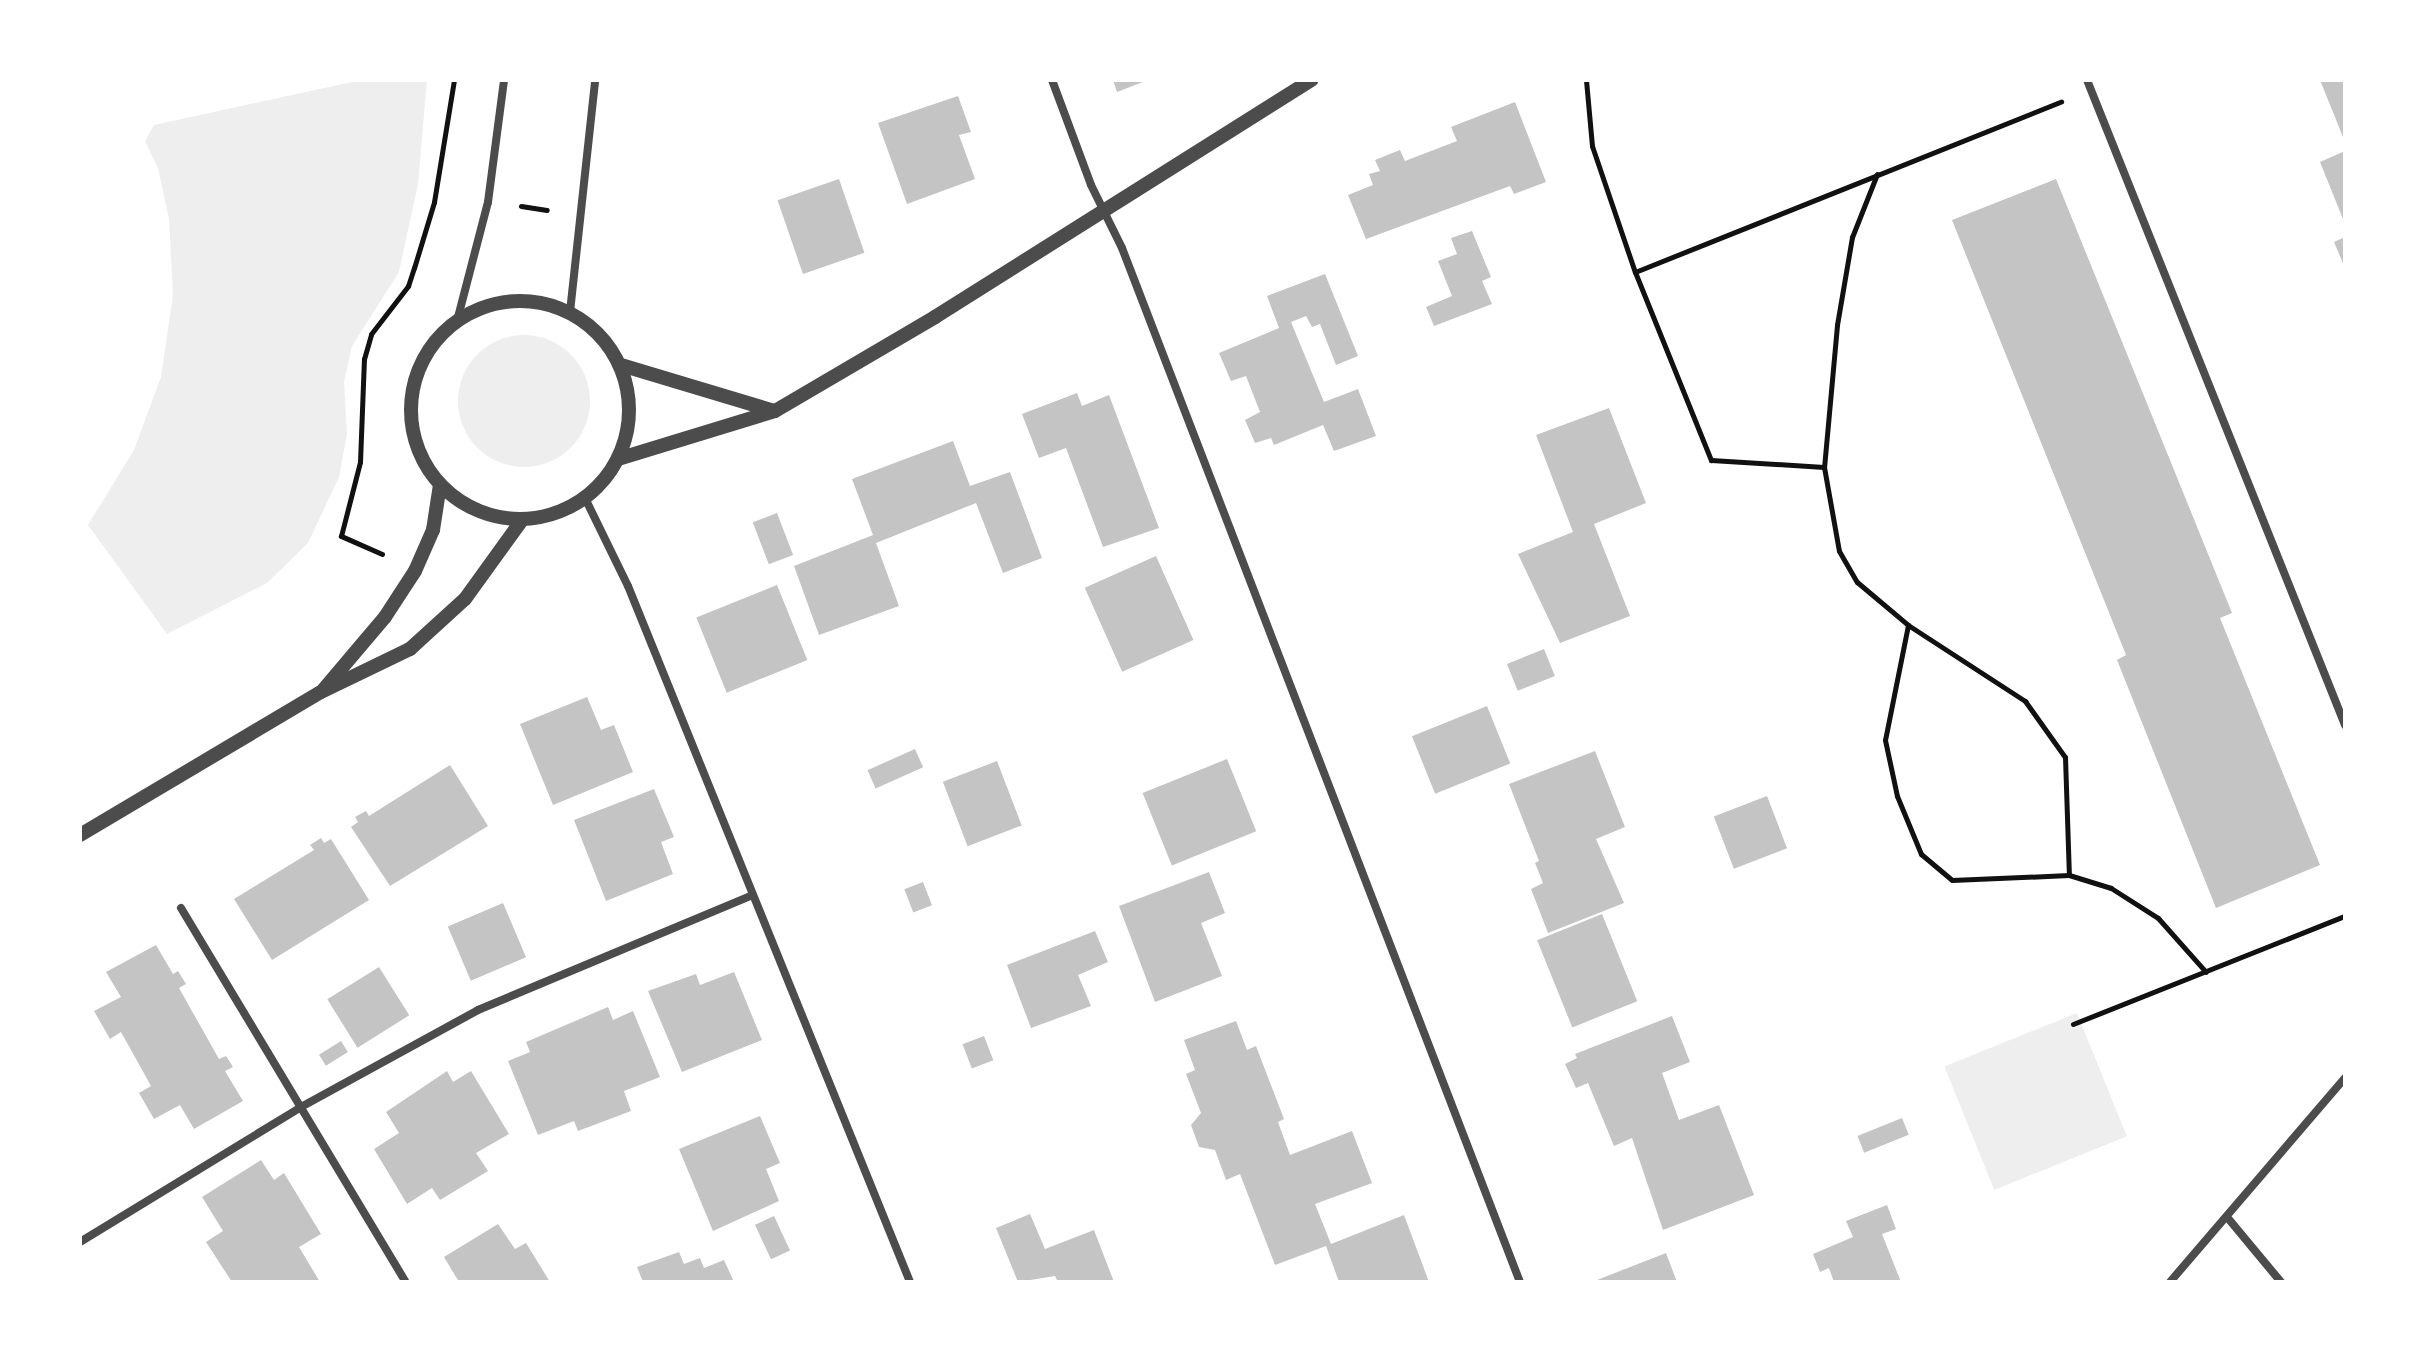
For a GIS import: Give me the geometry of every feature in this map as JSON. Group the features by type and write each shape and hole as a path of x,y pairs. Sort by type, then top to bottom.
{"street":[{"path":"457,321 488,202 504,80"},
{"path":"570,312 595,80"},
{"path":"1052,80 1105,208 1520,1282"},
{"path":"618,459 775,411 935,317 1312,80"},
{"path":"2087,80 2345,725"},
{"path":"513,300 542,302 570,312 591,326 621,365 629,395 628,428 618,459 585,498 555,514 522,520 491,516 440,485 419,454 412,405 414,381 430,346 457,321 483,306 513,300"},
{"path":"621,365 775,411"},
{"path":"321,692 385,617 415,571 433,530 440,485"},
{"path":"585,498 628,586 750,896 910,1282"},
{"path":"80,835 321,692 410,649 465,599 522,520"},
{"path":"80,1242 301,1107 478,1010 750,896"},
{"path":"181,908 406,1282"},
{"path":"2170,1282 2345,1078"},
{"path":"2227,1217 2281,1282"}],"path":[{"path":"384,555 341,536 360,462 364,359 371,334 408,286 414,268 434,202 454,80"},
{"path":"1586,80 1592,146 1635,272 1711,460 1824,467"},
{"path":"1635,272 2091,90"},
{"path":"1877,174 1852,237 1837,325 1824,467 1839,551 1857,582 1908,625 2025,701 2065,757 2069,875"},
{"path":"512,205 561,212"},
{"path":"1908,625 1885,740 1897,796 1921,854 1952,880 2069,875 2111,888 2158,918 2206,972"},
{"path":"2073,1024 2345,916"}],"shaded area":[{"path":"361,80 427,80 418,184 399,272 352,346 344,382 347,434 339,477 308,543 267,583 167,634 88,525 134,450 161,377 173,295 169,219 158,168 145,141 154,125"},
{"path":"524,335 549,340 571,354 585,376 590,401 585,426 571,448 549,462 524,467 499,462 477,448 463,426 458,401 463,376 477,354 499,340"},
{"path":"2077,1013 2127,1136 1994,1190 1944,1067"}],"building":[{"path":"1113,80 1148,80 1117,92"},
{"path":"2320,80 2345,80 2345,142"},
{"path":"958,96 971,132 959,135 975,179 907,204 878,123"},
{"path":"1515,102 1546,182 1514,194 1510,186 1366,239 1348,195 1373,185 1369,174 1380,171 1375,160 1400,150 1405,161 1457,141 1451,127"},
{"path":"2345,151 2345,224 2320,162"},
{"path":"839,179 864,253 803,274 778,200"},
{"path":"2056,179 2232,613 2220,618 2320,865 2216,908 2117,660 2126,655 1952,220"},
{"path":"1472,231 1491,277 1482,281 1492,304 1434,326 1426,307 1452,296 1438,261 1457,254 1451,238"},
{"path":"2345,237 2345,268 2334,242"},
{"path":"1325,274 1358,356 1336,365 1320,324 1312,327 1306,316 1291,322 1324,402 1358,389 1376,436 1334,451 1323,425 1274,445 1271,438 1255,443 1245,420 1260,412 1246,376 1231,381 1219,353 1279,328 1267,296"},
{"path":"1077,393 1082,406 1109,395 1159,528 1103,547 1066,448 1039,458 1022,414"},
{"path":"1609,408 1646,503 1594,524 1630,616 1560,643 1518,554 1573,532 1536,435"},
{"path":"953,441 970,486 1010,472 1042,558 1003,573 976,503 876,543 899,606 819,635 794,566 873,535 852,479"},
{"path":"777,513 793,555 769,564 753,522"},
{"path":"1156,556 1193,640 1122,672 1085,588"},
{"path":"777,585 807,660 727,693 696,618"},
{"path":"1544,649 1555,676 1518,691 1507,664"},
{"path":"587,697 601,730 614,725 633,772 553,805 520,724"},
{"path":"1487,706 1510,763 1435,794 1412,736"},
{"path":"915,749 923,767 876,788 867,770"},
{"path":"1595,751 1625,827 1596,839 1624,903 1548,933 1531,889 1543,883 1535,863 1539,861 1509,784"},
{"path":"1227,759 1256,831 1172,865 1143,793"},
{"path":"997,761 1022,825 968,846 943,782"},
{"path":"450,765 488,826 390,886 351,827 358,822 355,817 366,811 369,816"},
{"path":"654,789 674,837 661,842 673,874 606,901 574,820"},
{"path":"1767,796 1787,848 1734,869 1714,816"},
{"path":"321,838 324,843 331,839 369,900 272,960 234,899 314,850 310,845"},
{"path":"1209,872 1225,913 1201,923 1222,976 1155,1002 1119,906"},
{"path":"923,882 932,905 913,913 904,889"},
{"path":"503,903 526,957 471,981 448,926"},
{"path":"1602,914 1637,1001 1572,1027 1537,940"},
{"path":"1095,931 1108,962 1078,975 1091,1006 1031,1028 1007,965"},
{"path":"156,945 173,974 178,971 186,984 179,988 219,1059 226,1056 233,1067 225,1071 243,1101 194,1129 180,1105 154,1119 139,1093 151,1086 121,1032 110,1039 94,1011 121,997 106,972"},
{"path":"379,967 409,1015 357,1048 327,999"},
{"path":"734,972 762,1040 682,1072 648,991 696,974 700,985"},
{"path":"608,1007 613,1020 633,1011 660,1077 624,1091 631,1111 578,1131 574,1121 538,1135 508,1061 530,1052 526,1042"},
{"path":"1672,1016 1690,1062 1662,1073 1679,1120 1719,1105 1754,1195 1663,1230 1632,1138 1614,1146 1588,1083 1576,1088 1565,1064 1577,1058 1575,1054"},
{"path":"1236,1021 1247,1050 1256,1046 1284,1119 1278,1122 1290,1155 1352,1131 1372,1183 1315,1204 1331,1244 1404,1215 1429,1282 1339,1282 1326,1246 1275,1265 1240,1174 1226,1180 1215,1150 1199,1147 1191,1125 1201,1113 1186,1074 1195,1070 1184,1040"},
{"path":"984,1036 993,1060 972,1069 963,1044"},
{"path":"341,1041 348,1052 326,1066 319,1055"},
{"path":"447,1071 453,1082 471,1071 509,1134 476,1153 488,1171 440,1200 432,1188 407,1204 374,1149 399,1133 386,1112"},
{"path":"760,1116 780,1163 766,1169 779,1201 713,1231 679,1149"},
{"path":"1902,1118 1909,1135 1864,1153 1857,1136"},
{"path":"261,1160 274,1180 284,1173 321,1234 299,1247 320,1282 232,1282 206,1242 223,1231 202,1197"},
{"path":"1887,1205 1896,1229 1882,1234 1901,1282 1834,1282 1829,1268 1820,1272 1813,1254 1853,1237 1846,1221"},
{"path":"1030,1214 1045,1249 1094,1230 1114,1282 1058,1282 1055,1276 1018,1282 996,1228"},
{"path":"774,1216 790,1250 771,1259 755,1225"},
{"path":"498,1224 515,1249 526,1243 550,1282 459,1282 444,1257"},
{"path":"679,1252 684,1264 700,1258 704,1268 724,1260 734,1282 643,1282 637,1267"},
{"path":"1666,1253 1677,1282 1597,1282 1597,1280"}]}
